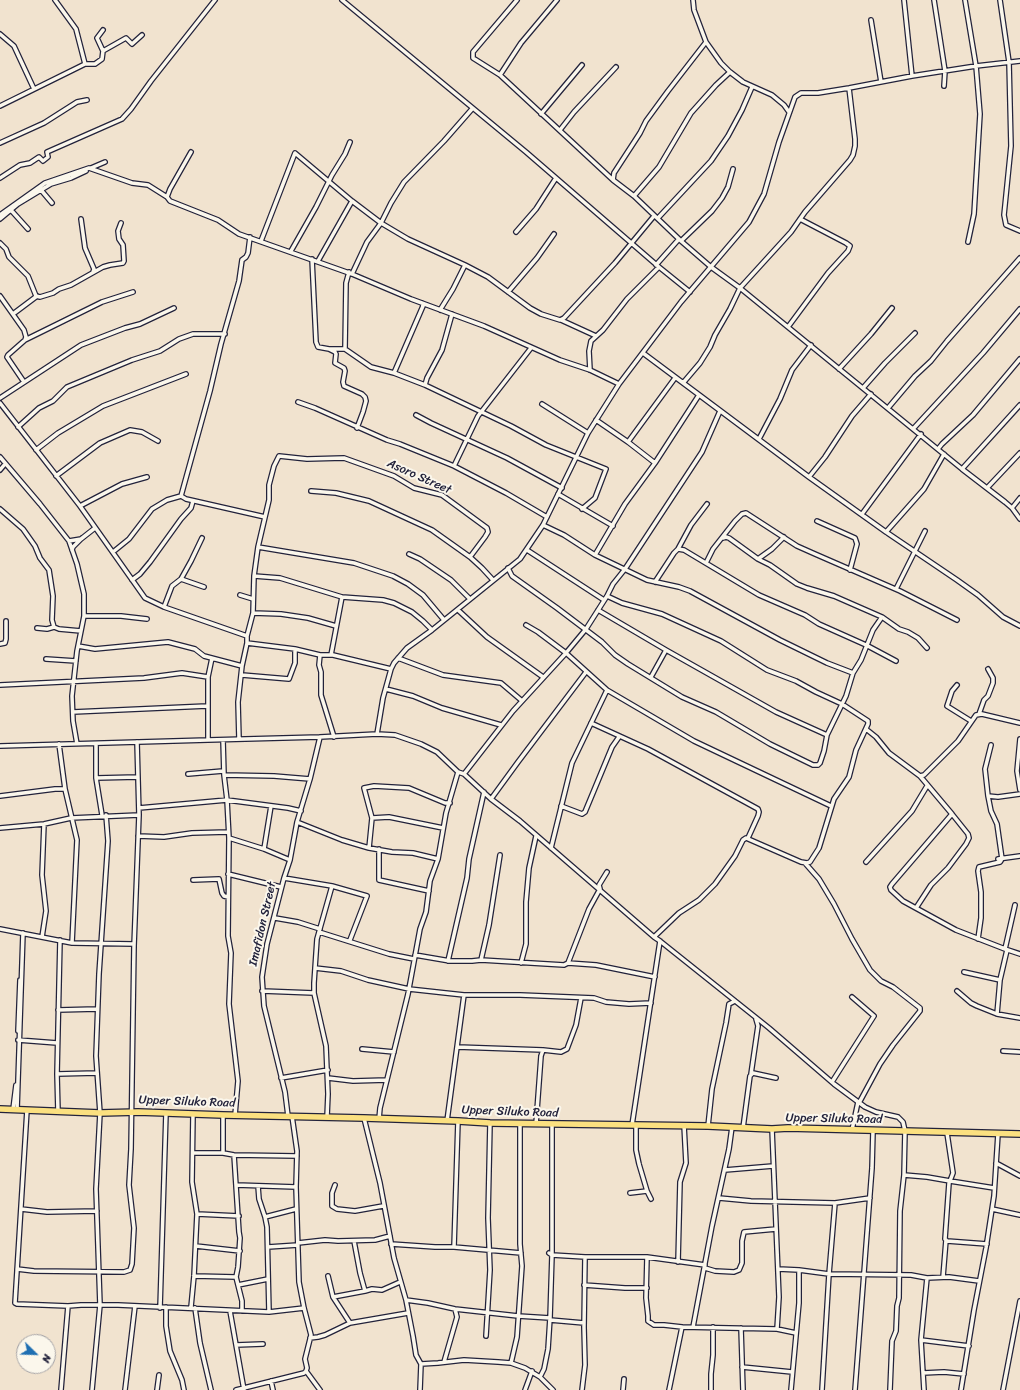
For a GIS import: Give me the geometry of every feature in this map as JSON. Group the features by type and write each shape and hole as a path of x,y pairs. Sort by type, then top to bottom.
{"main road":[{"name":"Upper Siluko Road","path":"0,1109 58,1112 166,1113 223,1116 327,1116 520,1124 684,1125 772,1129 788,1128 1020,1134"}],"street":[{"path":"55,0 76,29 85,64"},
{"path":"0,178 20,165 30,162 39,156 43,161 48,157 47,152 122,119 216,0"},
{"path":"342,0 690,292"},
{"path":"517,0 473,52 473,58 500,75 613,180 634,196 711,267 740,288 1012,508 1020,519"},
{"path":"500,75 521,43 557,0"},
{"path":"693,0 694,10 706,42 721,63 730,72 752,87 772,95 784,105 789,112"},
{"path":"904,0 912,76"},
{"path":"934,0 945,71 944,86"},
{"path":"965,0 976,66 980,114 974,214 968,242"},
{"path":"1000,0 1009,62 1011,146 1004,215 1006,225 1020,231"},
{"path":"871,20 881,82"},
{"path":"0,106 85,64 95,64 102,59 103,51 97,38 103,30"},
{"path":"0,34 14,46 34,89"},
{"path":"103,51 126,38 132,44 142,35"},
{"path":"613,180 614,173 646,121 706,42"},
{"path":"377,734 391,669 398,658 417,640 458,610 520,559 543,525 588,433 619,384 660,329 743,231 764,194 789,112 797,94 849,88 912,76 1020,61"},
{"path":"541,114 582,65"},
{"path":"560,130 574,112 616,67"},
{"path":"634,196 659,167 691,113 730,72"},
{"path":"560,320 564,318 656,217 711,161 728,136 752,87"},
{"path":"683,383 700,363 710,347 740,288 791,232 853,155 855,150 855,139 849,88"},
{"path":"0,143 44,123 77,102 87,100"},
{"path":"345,349 346,283 367,242 381,223 404,182 444,141 472,109"},
{"path":"291,251 332,174 345,154 350,142"},
{"path":"167,197 191,152"},
{"path":"261,241 295,153 352,201 381,223 408,239 488,277 530,308 541,314 560,320 596,336"},
{"path":"0,219 18,204 51,184 71,178 105,162"},
{"path":"0,214 45,184 89,168 132,182 148,185 167,197 170,201 218,220 239,234 351,273 489,329 531,348 590,370 619,384"},
{"path":"590,370 589,351 591,341 603,330 627,298 658,266 680,240 712,211 726,191 733,169"},
{"path":"516,232 536,209 556,178"},
{"path":"41,190 52,203"},
{"path":"318,261 352,201"},
{"path":"9,208 28,229"},
{"path":"80,219 85,248 94,269 93,273"},
{"path":"788,328 828,272 848,252 850,246 800,219"},
{"path":"13,314 37,296 40,297 53,293 58,289 70,285 110,265 123,263 123,245 119,239 118,231 121,222"},
{"path":"508,292 537,258 554,234"},
{"path":"181,496 239,281 242,260 248,253 250,238"},
{"path":"0,243 6,249 9,257 28,276 37,296"},
{"path":"888,408 915,376 931,361 947,340 1020,258"},
{"path":"312,259 316,342 318,347 345,349 371,367 394,373 425,385 511,426 546,445 606,469 595,498 582,508"},
{"path":"440,310 454,289 465,265"},
{"path":"24,382 7,357 25,340 102,302 133,292"},
{"path":"0,296 24,330 26,336 25,340"},
{"path":"394,373 423,306 422,303"},
{"path":"0,398 81,345 125,328 140,324 174,308"},
{"path":"839,369 871,334 892,308"},
{"path":"913,429 983,353 1020,309"},
{"path":"425,385 427,378 442,350 452,314"},
{"path":"863,388 915,333"},
{"path":"18,427 39,408 53,401 67,387 132,360 160,351 186,336 193,334 225,334"},
{"path":"759,439 780,400 792,370 811,345"},
{"path":"454,466 476,421 531,348"},
{"path":"329,349 336,354 335,363 344,368 344,386 362,394 365,398 366,401 357,428"},
{"path":"643,353 886,532 978,595 1003,617 1020,626"},
{"path":"938,449 973,415 1020,359"},
{"path":"36,450 58,433 103,406 186,374"},
{"path":"628,442 675,378"},
{"path":"810,477 852,416 871,394"},
{"path":"595,555 625,504 655,463 700,396"},
{"path":"298,402 315,408 357,428 454,466 506,493 547,517"},
{"path":"0,403 80,506 145,598 164,608 247,636"},
{"path":"542,404 588,433"},
{"path":"962,469 1020,405"},
{"path":"464,774 522,700 543,676 566,654 586,629 613,584 625,569 702,452 720,411"},
{"path":"416,415 508,458 562,488"},
{"path":"596,420 655,463"},
{"path":"56,476 100,443 130,430 142,432 158,441"},
{"path":"862,514 921,434"},
{"path":"987,488 1020,453"},
{"path":"886,532 924,489 944,454"},
{"name":"Asoro Street","path":"265,518 269,484 274,466 279,456 344,458 394,476 414,488 442,496 487,528 488,532 470,557"},
{"path":"0,457 69,541 84,594 84,616 78,646 72,696 77,744"},
{"path":"0,470 6,464"},
{"path":"80,506 122,484 148,477"},
{"path":"311,491 336,493 369,501 432,530 470,557 493,580"},
{"path":"558,494 612,526"},
{"path":"113,552 129,539 152,510 167,500 181,496 193,501 265,518 258,547 254,576 253,613 247,636 242,666 238,702 239,739"},
{"path":"1012,508 1020,498"},
{"path":"132,580 140,574 150,562 181,519 191,508 193,501"},
{"path":"655,582 678,549 691,525 707,504"},
{"path":"0,508 23,529 49,570 53,596 52,620 54,627"},
{"path":"706,563 713,549 739,517 746,513 797,546 896,589 957,620"},
{"path":"817,522 855,538 857,544 850,570"},
{"path":"543,525 564,535 595,555 655,582 690,591 780,640 827,663 853,673"},
{"path":"72,550 73,547 95,528"},
{"path":"896,589 925,531"},
{"path":"758,559 772,550 784,537"},
{"path":"69,541 83,538"},
{"path":"164,608 172,586 181,579 202,538"},
{"path":"722,538 729,538 758,559 802,586 834,596 882,617 899,629 918,638 927,648"},
{"path":"258,547 354,563 393,576 408,584 423,595 444,620"},
{"path":"678,549 689,552 759,595 805,615 819,624 866,645 896,662"},
{"path":"526,550 604,600"},
{"path":"409,554 420,559 451,580 470,599"},
{"path":"508,568 512,576 586,629 615,655 682,697 712,710 770,744 813,765 818,765 822,759 827,735 848,691 853,673 861,660 873,630 882,617"},
{"path":"254,576 280,578 342,597 383,600 394,603 412,612 423,620 432,630"},
{"path":"181,579 204,587"},
{"path":"240,595 254,598"},
{"path":"607,596 622,603 670,617 721,641 767,670 796,681 842,704 868,720 869,722 866,729 858,743 849,777 831,806 820,848 810,862 805,863"},
{"path":"331,655 342,597"},
{"path":"458,610 487,637 543,676"},
{"path":"598,610 776,712 827,735"},
{"path":"253,613 281,614 308,618 336,626"},
{"path":"84,616 121,616 147,619"},
{"path":"0,644 5,643 6,640 6,621"},
{"path":"526,625 538,632 566,654 608,690 694,741 831,806"},
{"path":"36,628 47,629 54,627 59,629 82,631"},
{"path":"78,646 95,649 168,642 195,649 204,656 242,666"},
{"path":"247,643 295,649 320,655 331,655 391,669"},
{"path":"242,675 289,679 295,663 295,649"},
{"path":"651,677 666,650"},
{"path":"320,655 319,665 321,672 321,695 334,737"},
{"path":"208,740 208,677 212,658"},
{"path":"398,658 443,675 501,683 522,700"},
{"path":"46,659 76,661"},
{"path":"920,776 924,774 958,741 974,717 979,714 984,700 988,696 993,683 993,678 988,669"},
{"path":"491,799 586,672"},
{"path":"0,685 144,678 182,673 208,677"},
{"path":"956,685 947,706 971,721"},
{"path":"386,689 413,696 442,708 501,725"},
{"path":"551,848 572,763 608,690"},
{"path":"73,712 207,706"},
{"path":"979,714 1020,723"},
{"path":"591,723 648,750 758,809 759,812 748,838 743,840 735,856 715,884 699,900 679,913 654,937"},
{"path":"866,729 876,737 889,753 920,776 968,834 969,838 966,844 948,868 931,885 916,908"},
{"path":"0,746 320,738 377,734 395,735 421,744 436,752 458,772 464,774 491,799 520,821 654,937 735,1001 832,1082 858,1102 876,1112 898,1117 903,1122 905,1131 904,1175 900,1211 899,1298 897,1306 896,1331 892,1341 890,1390"},
{"path":"561,806 582,814 585,812 612,747 619,737"},
{"name":"Imafidon Street","path":"310,1338 311,1332 304,1308 299,1282 296,1209 296,1139 264,1006 262,977 267,944 290,860 297,822 301,812 320,738"},
{"path":"223,740 228,832 228,936 231,953 229,1004 238,1081 235,1115"},
{"path":"1020,740 1017,771 1020,790"},
{"path":"17,1269 128,1272 132,1264 134,1228 129,1186 132,1112 134,944 139,815 137,742"},
{"path":"58,744 65,790 77,840 72,943"},
{"path":"92,1390 100,1305 96,1190 100,1113 97,1073 97,1009 102,944 102,908 108,841 96,778 96,744"},
{"path":"991,745 986,769 988,796 991,811 997,824 1000,859"},
{"path":"379,1119 380,1108 409,989 420,929 426,912 430,881 438,859 443,828 458,772"},
{"path":"188,774 224,773 310,779"},
{"path":"96,778 138,777"},
{"path":"369,848 372,818 364,788 367,786 409,788 445,803 450,803"},
{"path":"866,862 912,811 927,786"},
{"path":"0,796 49,789 62,788 65,790"},
{"path":"448,961 468,878 469,859 484,792"},
{"path":"988,796 998,797 1020,794"},
{"path":"138,808 227,800 301,812"},
{"path":"264,849 271,806"},
{"path":"952,814 892,884 891,890 903,901 956,930 1020,954"},
{"path":"0,828 44,824 71,818 104,815 139,815"},
{"path":"372,818 389,817 443,828"},
{"path":"297,822 342,840 369,848 413,853 438,859"},
{"path":"42,936 46,911 42,875 44,824"},
{"path":"138,836 164,837 192,833 228,832"},
{"path":"521,963 526,944 526,902 529,868 536,836"},
{"path":"228,838 264,849 290,860"},
{"path":"748,838 772,850 805,863 834,904 870,970 881,981 893,987 920,1008 920,1011 880,1064 858,1102 852,1130"},
{"path":"378,849 379,880 429,891"},
{"path":"481,960 489,925 500,855"},
{"path":"978,939 981,918 979,867 1000,862 1000,859 1020,856"},
{"path":"568,963 586,916 600,889 599,885 607,872"},
{"path":"228,874 282,887"},
{"path":"284,878 332,886 367,896 350,940"},
{"path":"193,880 219,879 222,893 224,896 228,896"},
{"path":"327,1116 328,1070 326,1046 324,1031 314,993 317,939 332,886"},
{"path":"997,1014 1000,980 1015,905"},
{"path":"275,918 298,922 319,931 389,954 448,961 505,960 521,963 564,965 568,963 596,965 655,977"},
{"path":"0,929 72,943 134,944"},
{"path":"15,1110 24,933"},
{"path":"58,1112 57,1044 60,940"},
{"path":"651,1199 645,1191 636,1150 634,1125 660,941"},
{"path":"315,968 340,971 368,980 409,989 464,995 520,995 594,998 606,1002 629,1004 651,1002"},
{"path":"964,972 1000,980"},
{"path":"19,1041 20,980"},
{"path":"262,991 314,993"},
{"path":"957,991 971,1003 997,1014 1020,1018"},
{"path":"447,1121 464,995"},
{"path":"832,1082 874,1016 852,997"},
{"path":"457,1047 561,1052 567,1049 576,1025 581,998"},
{"path":"708,1126 712,1089 729,1004 735,1001"},
{"path":"58,1010 97,1009"},
{"path":"743,1128 758,1026 756,1019"},
{"path":"19,1041 57,1044"},
{"path":"362,1049 394,1052"},
{"path":"536,1124 541,1056 543,1050"},
{"path":"1003,1051 1020,1052"},
{"path":"281,1078 328,1070"},
{"path":"57,1074 97,1073"},
{"path":"751,1074 776,1078"},
{"path":"328,1078 353,1081 387,1080"},
{"path":"27,1110 15,1303 68,1306 100,1305 166,1307 269,1312 304,1308"},
{"path":"160,1308 166,1113"},
{"path":"193,1114 192,1182 197,1214 193,1308 211,1390"},
{"path":"223,1116 223,1153"},
{"path":"364,1118 380,1183 383,1206 400,1282 406,1300 416,1356 421,1364 420,1390"},
{"path":"454,1247 458,1121"},
{"path":"486,1336 490,1270 490,1123"},
{"path":"511,1364 517,1337 522,1266 520,1244 520,1124"},
{"path":"540,1377 544,1370 548,1349 550,1319 552,1124"},
{"path":"678,1262 680,1182 686,1163 684,1125"},
{"path":"693,1327 730,1150 732,1127"},
{"path":"772,1129 779,1306 777,1329"},
{"path":"855,1390 870,1198 873,1131"},
{"path":"943,1277 949,1183 952,1173 947,1133"},
{"path":"962,1390 992,1209 998,1134"},
{"path":"193,1153 297,1156"},
{"path":"234,1155 240,1251 236,1277 242,1301 242,1311"},
{"path":"996,1163 1020,1176"},
{"path":"725,1170 773,1166"},
{"path":"904,1175 927,1177 994,1188"},
{"path":"236,1185 296,1187"},
{"path":"335,1185 332,1193 332,1206 337,1209 355,1211 383,1206"},
{"path":"258,1186 259,1199 267,1227 269,1312"},
{"path":"719,1198 835,1203 870,1198"},
{"path":"822,1390 835,1203"},
{"path":"21,1209 47,1212 97,1211"},
{"path":"265,1217 296,1209"},
{"path":"992,1209 1020,1214"},
{"path":"197,1214 239,1216"},
{"path":"550,1254 585,1257 647,1257 705,1267 715,1271 734,1272 739,1270 742,1263 742,1241 744,1232 776,1229"},
{"path":"268,1247 325,1240 375,1240 390,1236"},
{"path":"946,1240 987,1244"},
{"path":"354,1241 365,1291"},
{"path":"392,1244 454,1247 521,1253"},
{"path":"196,1246 240,1251"},
{"path":"582,1390 585,1365 585,1257"},
{"path":"647,1257 646,1298 648,1322 682,1327 777,1329 796,1333"},
{"path":"778,1269 829,1274 899,1275 927,1278 943,1277 979,1281"},
{"path":"791,1390 799,1303 798,1270"},
{"path":"194,1276 236,1277"},
{"path":"328,1276 333,1297 350,1322"},
{"path":"924,1390 921,1340 927,1278"},
{"path":"238,1285 268,1279"},
{"path":"333,1297 372,1289 382,1290 400,1282"},
{"path":"584,1285 647,1288"},
{"path":"406,1300 455,1309 584,1322"},
{"path":"1003,1390 1020,1301"},
{"path":"61,1390 68,1306"},
{"path":"125,1390 135,1306"},
{"path":"166,1307 166,1326 170,1351 182,1380 184,1390"},
{"path":"444,1362 457,1317 455,1309"},
{"path":"230,1311 244,1389"},
{"path":"320,1390 306,1371 307,1368 305,1360 310,1338 326,1335 350,1322 408,1313"},
{"path":"669,1390 682,1327"},
{"path":"711,1390 713,1327"},
{"path":"741,1328 743,1390"},
{"path":"921,1340 969,1346"},
{"path":"236,1345 264,1344"},
{"path":"421,1364 464,1360 479,1360 511,1364 532,1371 553,1390"},
{"path":"742,1367 792,1372"},
{"path":"236,1390 271,1382 304,1373 306,1371"},
{"path":"525,1390 532,1371"},
{"path":"923,1373 944,1372 964,1374"},
{"path":"157,1390 159,1375"},
{"path":"623,1390 624,1379"},
{"path":"271,1382 273,1390"}]}
